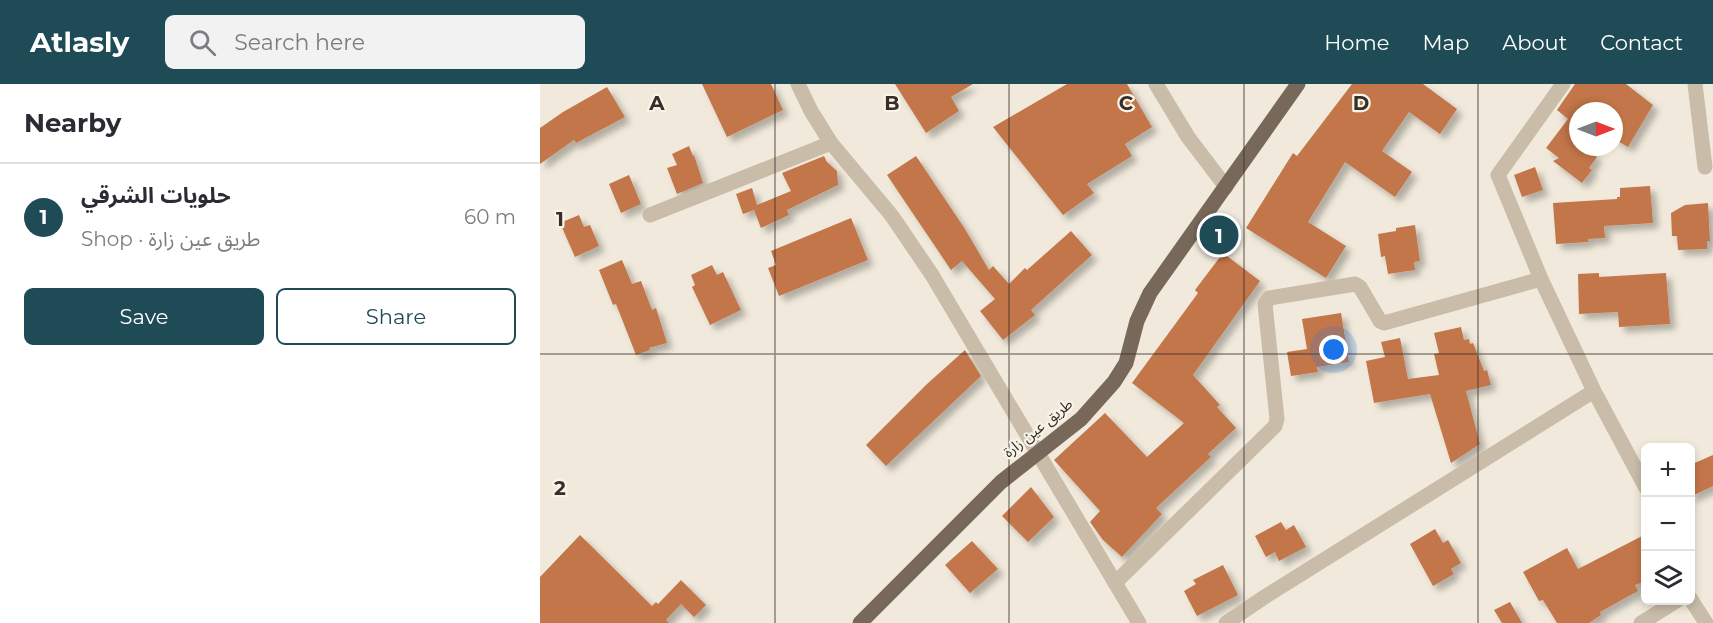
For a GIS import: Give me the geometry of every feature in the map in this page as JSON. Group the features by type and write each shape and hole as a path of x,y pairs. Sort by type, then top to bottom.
{"main road":[{"name":"طريق عين زارة","path":"860,623 1001,482 1080,419 1121,373 1130,352 1140,314 1150,293 1298,84"}],"street":[{"path":"798,84 811,111 831,142 912,244 1039,452 1139,623"},
{"path":"1156,84 1183,130 1226,187"},
{"path":"1563,84 1498,175 1541,279 1594,392 1641,479"},
{"path":"1695,84 1705,167"},
{"path":"650,215 831,142"},
{"path":"1115,583 1275,426 1277,419 1265,304 1269,298 1355,284 1360,287 1380,321 1384,322 1541,279"},
{"path":"1226,623 1594,392"},
{"path":"1641,623 1670,605"},
{"path":"1694,605 1706,623"}],"building":[{"path":"702,84 771,84 783,110 727,137"},
{"path":"895,84 973,84 951,97 959,111 926,133"},
{"path":"1067,84 1127,84 1152,127 1125,144 1132,156 1087,184 1094,193 1063,215 993,127"},
{"path":"1352,84 1423,84 1457,109 1440,134 1409,112 1382,151 1412,172 1395,197 1345,162 1308,222 1346,246 1326,278 1246,228 1293,153 1297,156"},
{"path":"1575,84 1626,84 1653,105 1628,147 1623,144 1623,102 1569,102 1569,156 1597,157 1589,168 1592,170 1582,183 1553,161 1559,158 1546,148 1568,119 1557,110"},
{"path":"607,87 625,117 576,143 574,140 540,164 540,128"},
{"path":"689,146 703,183 677,194 667,168 677,165 672,154"},
{"path":"824,156 837,171 838,185 787,210 789,215 761,228 754,210 743,214 736,194 752,188 757,205 791,191 782,173"},
{"path":"916,156 965,229 989,270 993,266 1009,284 1071,231 1092,255 1031,310 1035,315 1003,340 980,311 995,299 962,261 951,270 887,175"},
{"path":"1535,167 1543,190 1522,197 1514,175"},
{"path":"629,175 641,204 621,213 609,184"},
{"path":"1650,186 1653,223 1604,226 1605,238 1588,239 1588,242 1556,244 1553,203 1617,199 1620,197 1620,188"},
{"path":"1708,203 1710,241 1707,241 1707,249 1678,250 1677,236 1672,236 1671,213 1685,205"},
{"path":"579,215 584,227 590,225 599,246 575,257 560,223"},
{"path":"851,218 868,260 779,296 768,268 776,265 771,251"},
{"path":"1415,225 1420,261 1414,262 1415,270 1388,274 1385,256 1381,257 1378,234"},
{"path":"1223,253 1260,281 1193,375 1220,405 1217,407 1236,428 1208,454 1211,457 1156,508 1162,514 1122,557 1103,540 1090,522 1100,511 1054,460 1105,413 1147,457 1184,423 1132,383 1198,293 1195,290"},
{"path":"622,260 632,284 641,281 652,310 656,308 667,343 649,348 650,350 636,355 616,304 613,305 599,270"},
{"path":"712,265 717,275 723,272 741,310 710,325 692,287 695,285 691,275"},
{"path":"1599,273 1599,277 1666,273 1670,324 1619,327 1618,312 1579,314 1578,274"},
{"path":"1341,313 1349,362 1317,367 1318,372 1291,376 1287,352 1307,349 1302,319"},
{"path":"1461,327 1464,340 1469,339 1470,344 1473,343 1484,371 1487,370 1491,385 1466,391 1480,444 1451,463 1430,394 1374,403 1366,361 1385,357 1381,342 1400,338 1408,379 1439,375 1434,354 1439,353 1434,333"},
{"path":"965,350 981,376 886,466 866,445"},
{"path":"1713,455 1713,486 1695,495 1695,463"},
{"path":"1031,487 1054,517 1028,542 1002,516"},
{"path":"1281,522 1286,530 1294,525 1306,547 1279,561 1275,552 1266,557 1255,536"},
{"path":"1435,529 1443,543 1448,540 1461,563 1451,569 1454,574 1433,586 1410,544"},
{"path":"580,535 652,606 656,602 658,604 681,580 706,605 694,617 681,604 666,620 669,623 540,623 540,577"},
{"path":"1641,537 1641,583 1635,585 1638,591 1600,612 1601,615 1589,623 1557,623 1543,600 1539,601 1523,572 1567,548 1578,569"},
{"path":"972,541 998,569 970,593 945,565"},
{"path":"1223,565 1238,595 1197,616 1184,591 1196,584 1193,580"},
{"path":"1510,602 1522,623 1502,623 1494,610"}],"place":[{"name":"حلويات الشرقي","path":"1219,235"}]}
